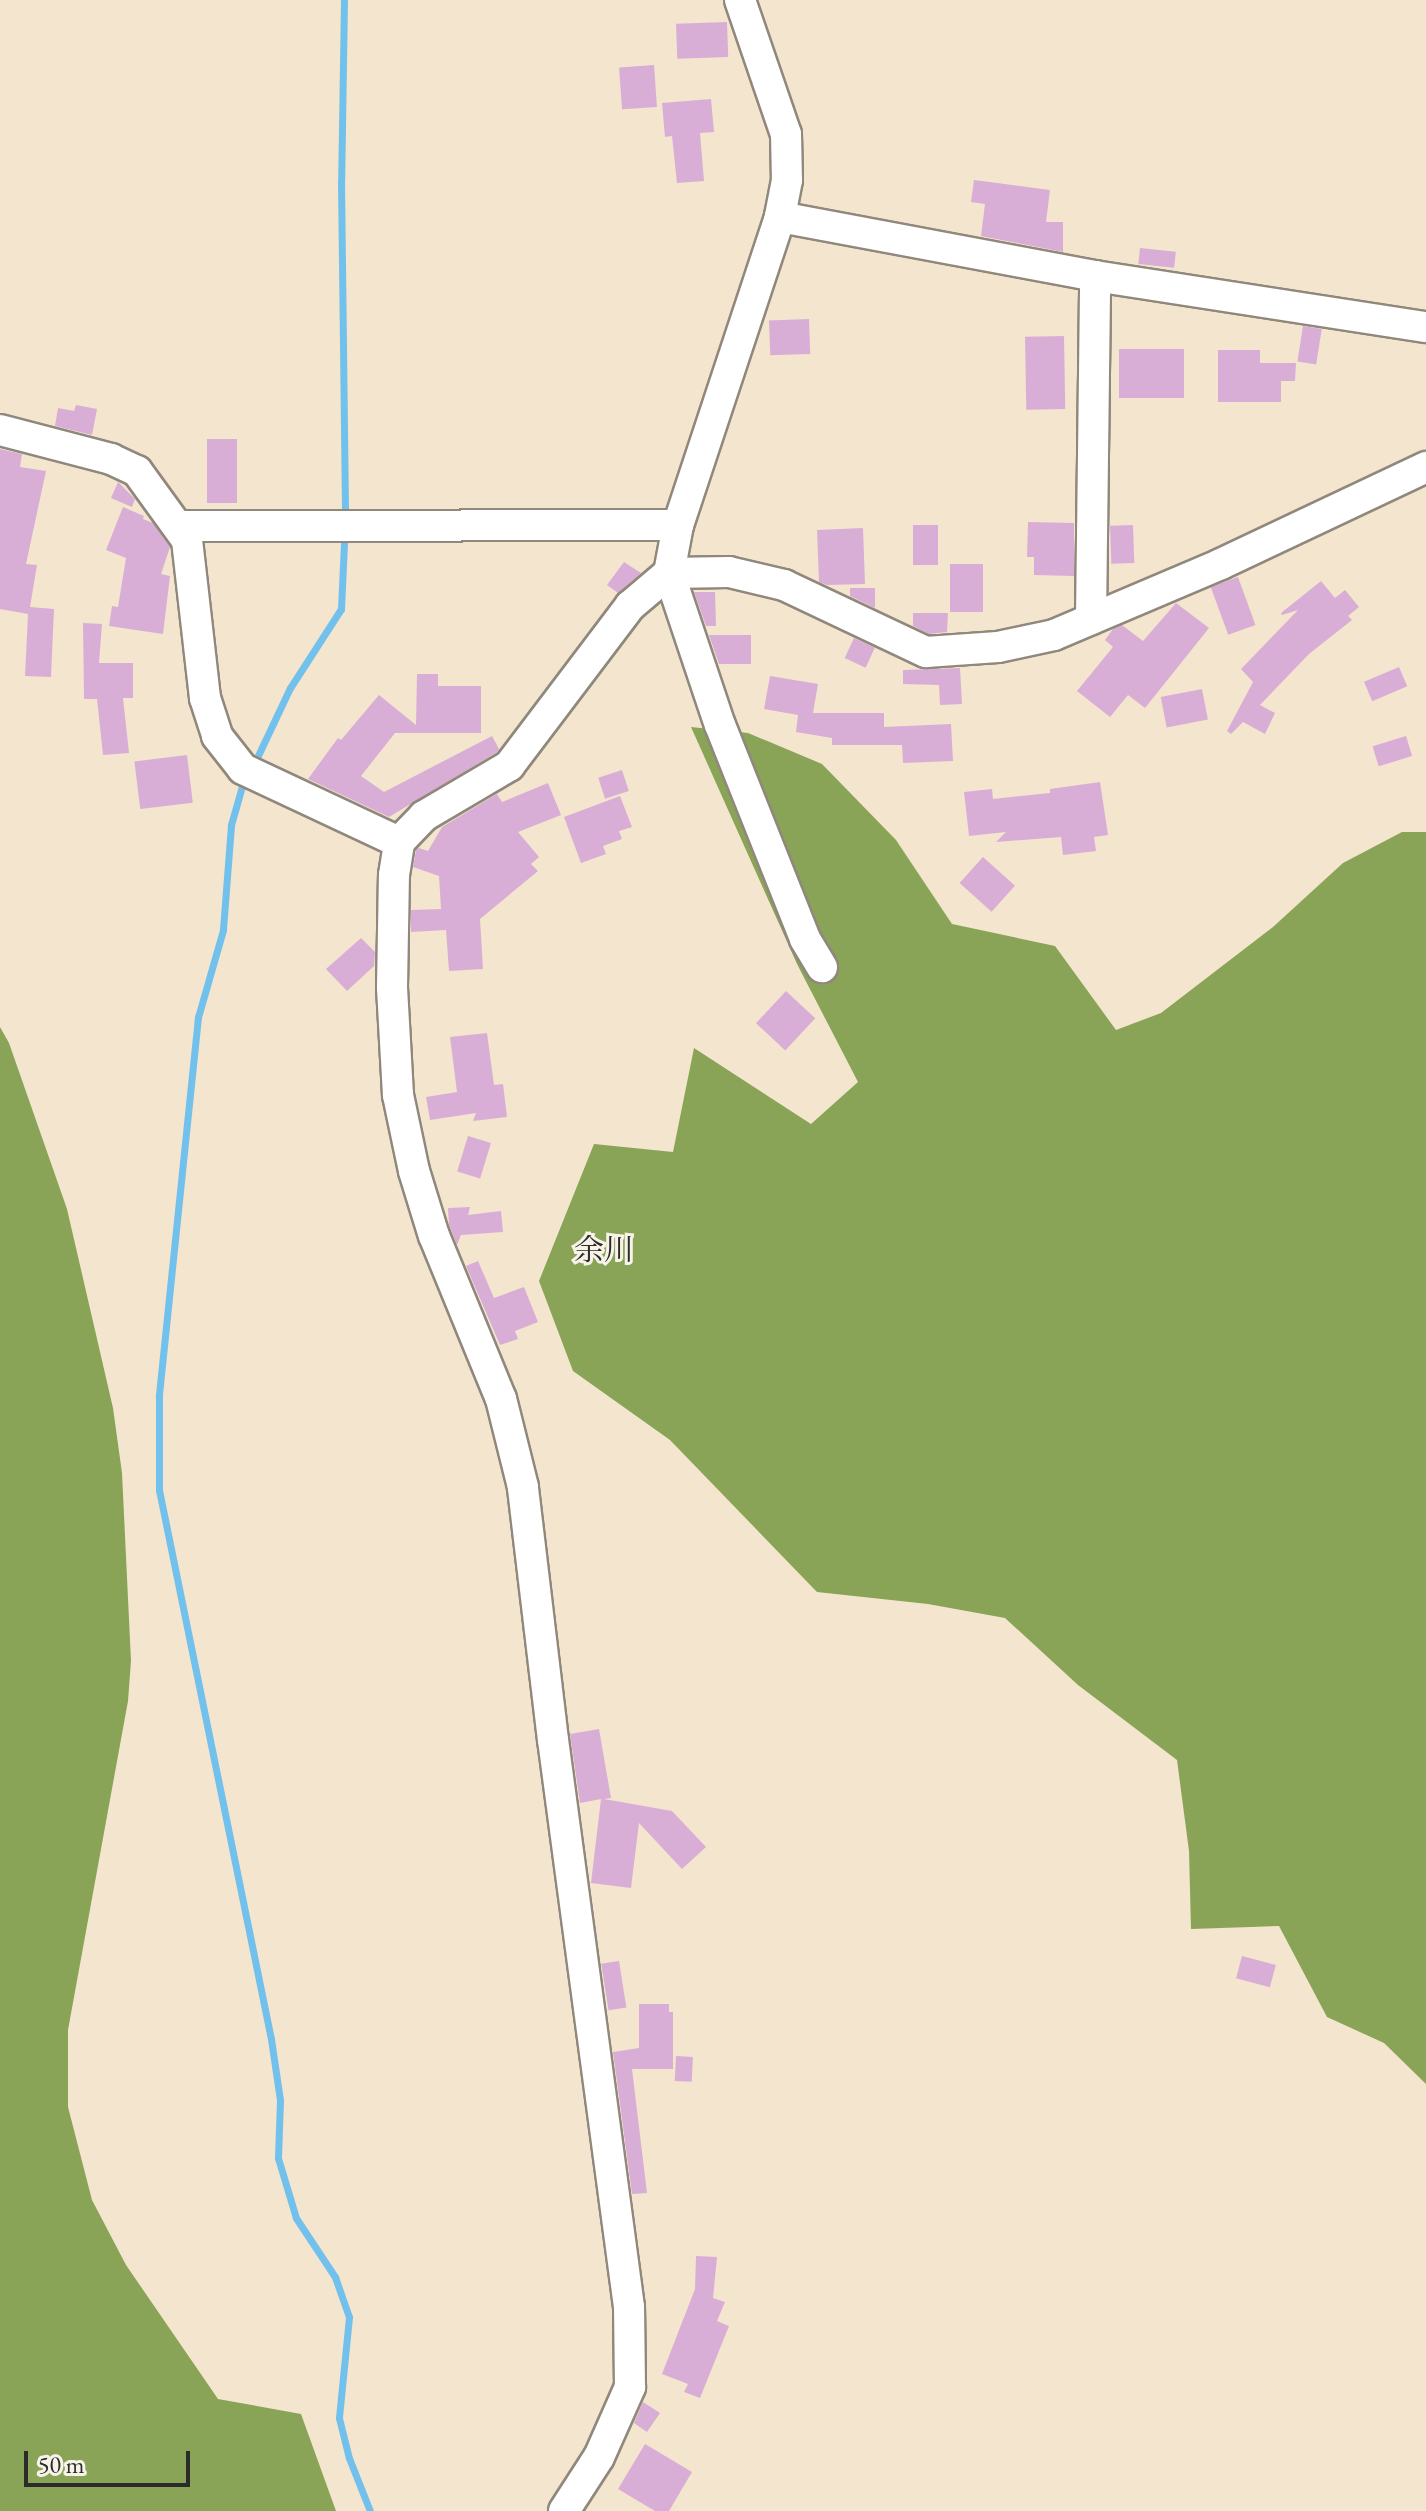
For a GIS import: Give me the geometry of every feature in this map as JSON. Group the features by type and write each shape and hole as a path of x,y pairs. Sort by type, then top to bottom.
{"street":[{"path":"740,0 786,134 787,180 780,217 678,525 669,573 720,725 805,939 822,967"},
{"path":"780,217 1095,276 1426,327"},
{"path":"1091,619 1095,276"},
{"path":"0,430 111,459 137,471 180,526 187,540 205,698 217,736 243,769 399,842"},
{"path":"564,2511 599,2457 630,2387 629,2307 553,1740 523,1487 501,1399 434,1236 414,1171 398,1095 392,987 394,875 399,842 424,816 509,766 630,606 669,573 729,572 784,585 926,652 998,647 1054,635 1221,564 1426,467"},
{"path":"180,526 678,525"}],"green space":[{"path":"691,727 748,733 822,764 896,840 952,924 1055,946 1116,1030 1161,1013 1273,927 1343,863 1402,832 1426,832 1426,2084 1384,2043 1327,2017 1279,1926 1191,1929 1189,1851 1177,1760 1078,1685 1005,1618 928,1604 817,1592 670,1440 573,1371 539,1281 594,1144 673,1152 694,1048 811,1124 858,1082 797,964"},
{"path":"0,1027 9,1043 67,1209 113,1408 122,1473 131,1661 128,1701 68,2030 68,2107 92,2200 126,2265 218,2399 301,2414 336,2511 0,2511"}],"building":[{"path":"727,22 728,57 677,59 676,24"},
{"path":"654,65 657,107 622,109 619,67"},
{"path":"711,99 714,132 700,133 704,181 677,183 672,136 665,137 662,103"},
{"path":"974,180 1050,190 1046,222 1063,222 1063,252 981,236 985,204 971,202"},
{"path":"1140,248 1176,252 1174,268 1138,264"},
{"path":"809,319 810,354 770,355 769,320"},
{"path":"1303,326 1322,329 1316,365 1297,362"},
{"path":"1064,336 1065,409 1026,410 1025,337"},
{"path":"1119,349 1184,349 1184,398 1119,398"},
{"path":"1218,350 1260,350 1260,363 1296,363 1295,381 1281,381 1281,402 1218,402"},
{"path":"76,405 97,409 92,435 55,426 58,408 74,411"},
{"path":"207,439 237,439 237,503 207,503"},
{"path":"0,449 22,454 20,467 46,471 26,564 37,565 30,607 54,609 51,677 25,676 28,614 0,609"},
{"path":"118,482 135,499 132,507 111,498"},
{"path":"123,507 153,523 170,547 161,574 170,576 163,634 109,626 112,606 118,607 126,558 106,550"},
{"path":"1028,522 1074,523 1074,576 1034,575 1034,557 1027,557"},
{"path":"913,525 938,525 938,565 913,565"},
{"path":"1133,525 1134,563 1111,564 1110,526"},
{"path":"863,528 865,584 827,585 819,582 817,530"},
{"path":"624,562 641,573 618,593 607,585"},
{"path":"950,564 983,564 983,612 950,612"},
{"path":"1238,577 1255,625 1228,635 1211,587"},
{"path":"1321,581 1335,598 1345,590 1359,607 1348,616 1352,620 1309,654 1260,705 1275,713 1265,734 1243,722 1231,734 1227,731 1253,682 1241,669 1298,610 1281,613"},
{"path":"850,588 875,588 875,608 850,596"},
{"path":"694,592 715,592 716,626 706,626"},
{"path":"1176,603 1209,628 1145,708 1128,695 1110,717 1077,691 1113,647 1105,640 1113,629 1122,625 1143,641"},
{"path":"913,613 948,613 947,632 929,634 913,626"},
{"path":"83,623 102,624 99,663 133,663 133,698 123,698 129,753 103,755 97,699 84,699"},
{"path":"709,635 751,635 751,664 719,664"},
{"path":"854,638 875,648 866,668 845,658"},
{"path":"1399,667 1407,686 1372,701 1364,682"},
{"path":"960,668 962,704 940,705 939,685 903,684 903,670"},
{"path":"417,674 438,674 438,686 481,686 481,733 395,733 361,776 384,792 492,736 499,749 497,752 389,817 308,779 338,738 341,740 379,695 416,725"},
{"path":"770,676 818,684 813,713 884,713 884,727 951,724 953,761 903,763 902,745 832,745 832,738 796,732 798,715 764,709"},
{"path":"1202,689 1208,719 1167,727 1161,697"},
{"path":"1406,736 1412,756 1379,766 1373,746"},
{"path":"187,755 193,803 140,809 134,761"},
{"path":"622,770 629,791 605,799 598,778"},
{"path":"1100,782 1108,835 1094,837 1096,851 1063,855 1061,837 996,842 1006,832 969,836 964,792 992,789 993,799 1050,793 1050,789"},
{"path":"548,783 561,815 518,832 539,857 531,864 538,871 480,919 483,969 449,971 446,930 411,932 411,910 441,909 439,876 413,867 416,850 428,851 442,827 497,794 502,802"},
{"path":"620,796 632,827 619,831 622,839 603,846 606,854 581,863 564,817"},
{"path":"983,857 1015,886 992,912 960,883"},
{"path":"361,938 375,952 374,966 347,991 326,969"},
{"path":"786,991 815,1018 785,1050 756,1023"},
{"path":"487,1033 494,1085 503,1084 507,1117 473,1121 476,1113 430,1120 426,1097 457,1092 450,1037"},
{"path":"468,1136 491,1143 480,1178 457,1171"},
{"path":"470,1207 468,1215 501,1211 503,1232 461,1235 457,1245 449,1225 448,1208"},
{"path":"478,1261 494,1298 524,1287 538,1322 515,1331 518,1339 500,1345 466,1266"},
{"path":"599,1729 611,1798 604,1799 672,1811 706,1847 682,1869 639,1823 631,1888 591,1883 601,1799 580,1803 570,1734"},
{"path":"1242,1956 1276,1965 1270,1987 1236,1978"},
{"path":"619,1961 626,2007 609,2010 601,1964"},
{"path":"639,2004 669,2004 669,2012 673,2012 673,2069 632,2069 647,2193 632,2194 613,2052 639,2048"},
{"path":"676,2056 693,2057 692,2082 675,2081"},
{"path":"696,2256 717,2257 713,2298 725,2302 717,2321 729,2326 700,2398 684,2392 688,2384 662,2374 695,2289"},
{"path":"643,2402 660,2413 647,2432 634,2423"},
{"path":"645,2444 692,2472 669,2511 655,2511 618,2489"}],"waterway":[{"path":"344,0 341,182 345,518"},
{"path":"254,764 290,688 341,609 344,542"},
{"path":"242,786 231,825 223,930 198,1017 159,1396 159,1490 271,2039 280,2100 278,2158 296,2218 335,2277 349,2317 339,2418 349,2458 370,2511"}],"district":[{"name":"余川","path":"604,1250"}]}
